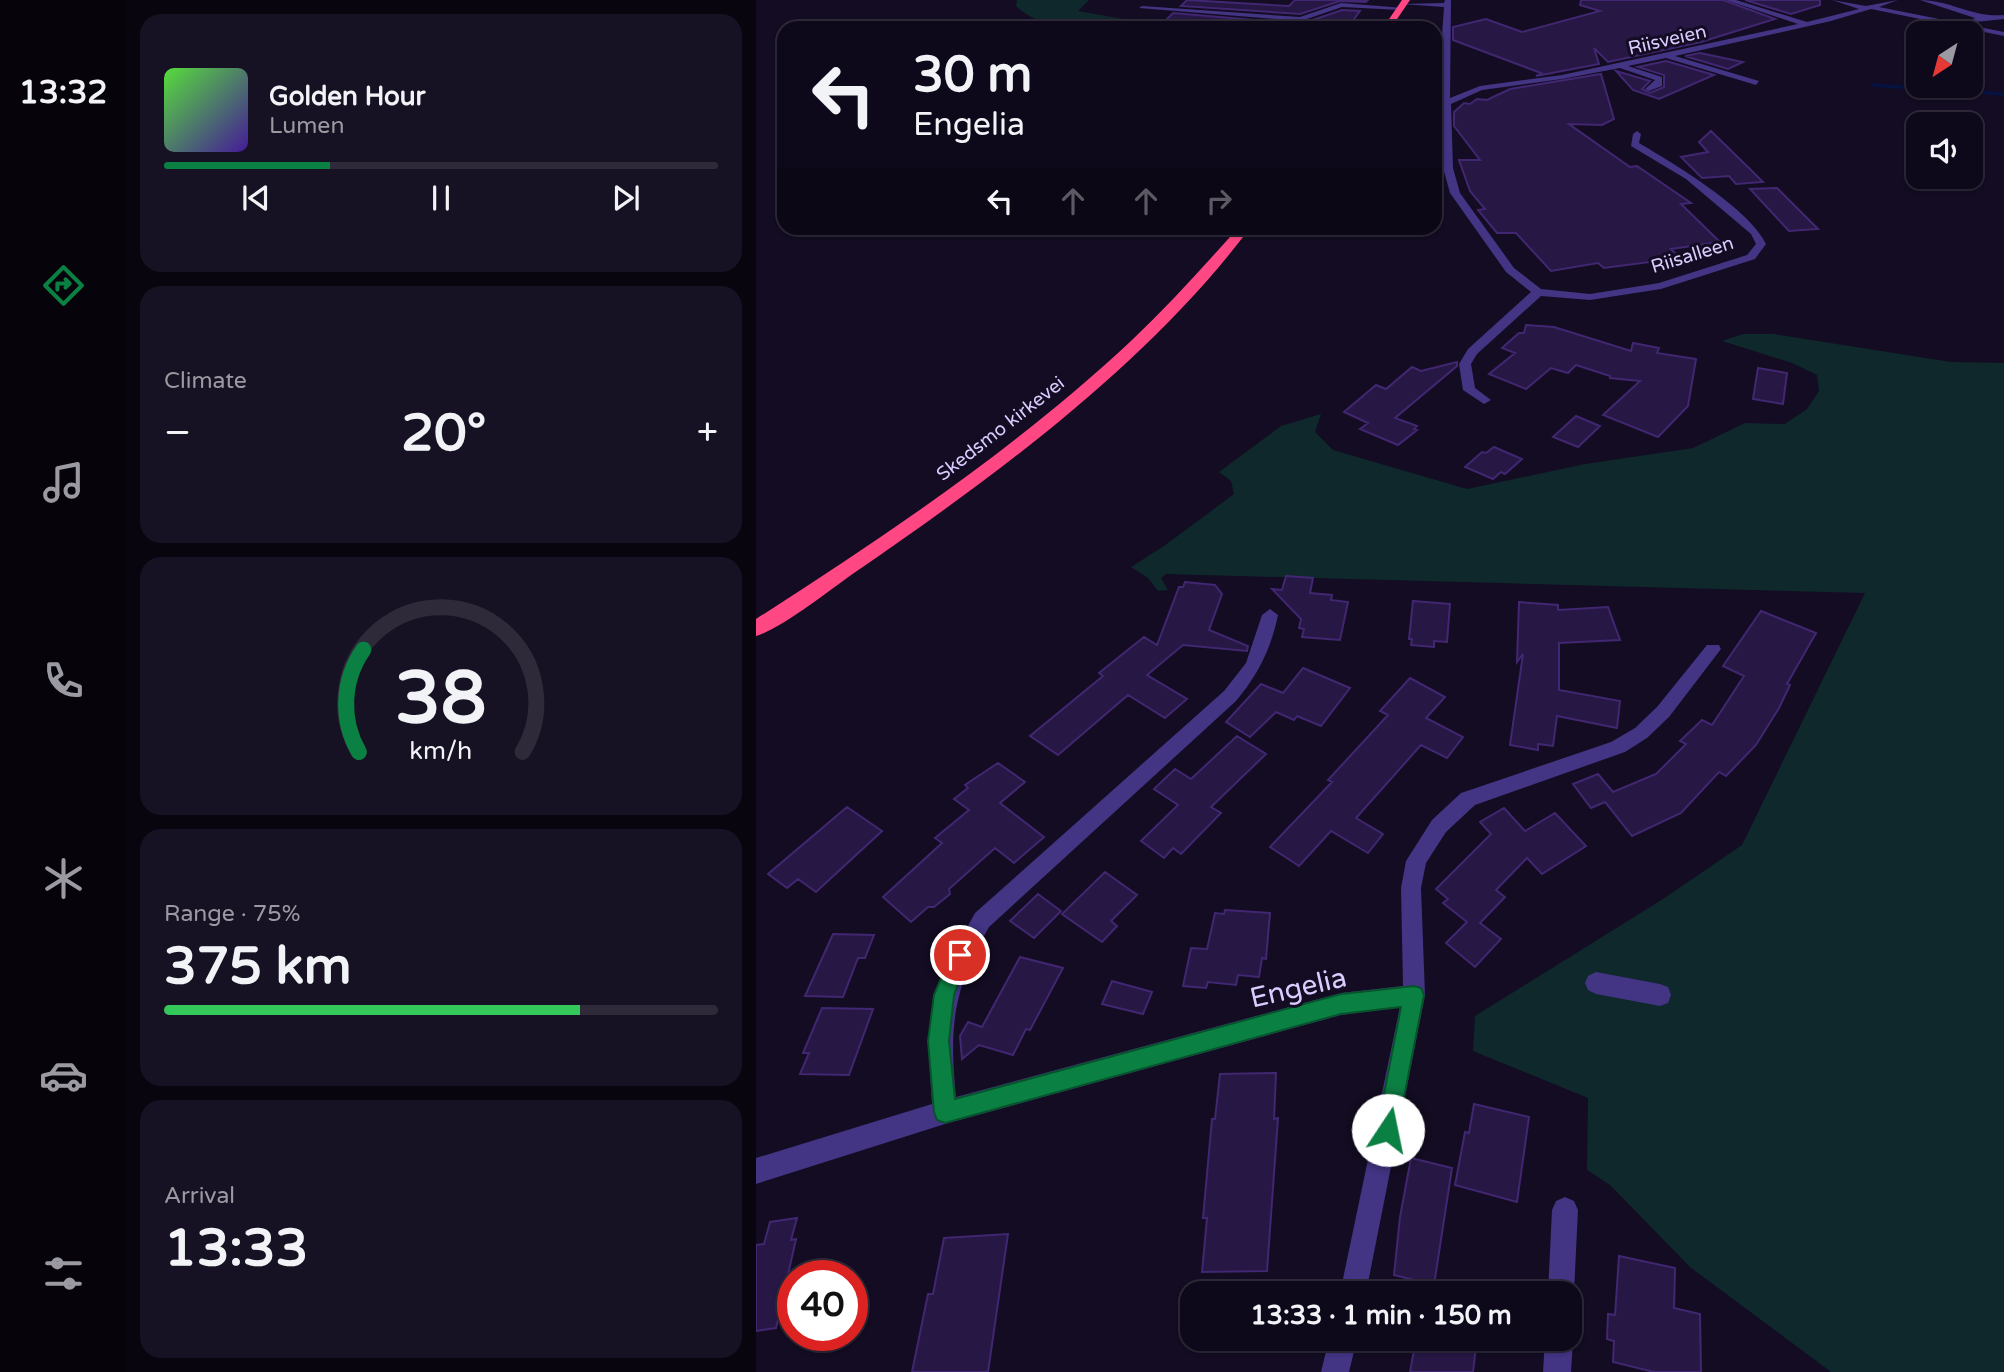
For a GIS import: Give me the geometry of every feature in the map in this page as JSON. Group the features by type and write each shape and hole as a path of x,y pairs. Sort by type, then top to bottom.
{"highway":[{"path":"1392,21 1404,4"},
{"name":"Skedsmo kirkevei","path":"756,629 916,520 1048,419 1159,320 1238,235"}],"street":[{"path":"1730,0 1805,24"},
{"path":"1835,0 1933,21"},
{"name":"Riisveien","path":"1446,103 1480,88 1657,58 1821,21 1895,0"},
{"path":"1923,0 1983,18"},
{"path":"1142,8 1301,19 1341,5 1448,2 1448,167 1455,193 1510,270 1538,292 1472,352 1465,364 1469,390 1484,400"},
{"path":"1791,12 1821,21"},
{"path":"1974,21 2004,17"},
{"path":"1983,30 2004,34"},
{"path":"1707,36 1730,41"},
{"path":"1667,55 1756,83"},
{"path":"1633,57 1657,58"},
{"path":"1619,66 1660,79 1660,84 1649,89"},
{"name":"Riisalleen","path":"1538,292 1576,297 1615,295 1661,286 1751,257 1758,251 1761,244 1756,233 1689,177 1634,144 1637,134"},
{"path":"945,1112 939,1041 944,995 960,955 982,920 1022,881 1230,696 1250,674 1263,650 1270,615"},
{"path":"1355,1281 1414,995 1411,888 1416,861 1438,826 1468,799 1618,747 1641,733 1663,712 1713,649"},
{"path":"1596,983 1660,995"},
{"name":"Engelia","path":"756,1171 945,1112 1341,1004 1414,995"},
{"path":"1561,1281 1564,1210"},
{"path":"1335,1372 1340,1351"},
{"path":"1557,1372 1558,1351"}],"green space":[{"path":"1017,0 1089,0 1078,11 1134,21 1041,21 1016,6"},
{"path":"1743,334 1774,334 1951,362 2004,363 2004,1372 1831,1372 1690,1267 1610,1185 1587,1170 1588,1098 1473,1051 1475,1016 1663,899 1742,845 1865,593 1166,574 1161,578 1168,590 1158,591 1148,578 1131,567 1234,494 1231,481 1219,472 1281,426 1321,414 1315,432 1333,450 1467,489 1585,464 1693,448 1745,423 1785,424 1807,409 1819,391 1817,375 1792,363 1722,341"}],"building":[{"path":"1187,0 1289,6 1295,0 1368,0 1340,1 1300,14 1181,6"},
{"path":"1581,0 1723,0 1775,19 1701,42 1608,62 1594,48 1599,64 1536,76 1541,73 1453,40 1453,27 1486,19 1522,32 1600,11 1580,5"},
{"path":"1745,0 1820,0 1820,5 1791,14"},
{"path":"1342,10 1360,11 1352,21 1310,21"},
{"path":"1173,13 1266,21 1166,20"},
{"path":"1700,53 1743,62 1728,69 1685,56"},
{"path":"1666,61 1714,75 1659,99 1633,90 1616,71 1650,81 1642,89 1650,93 1664,87 1664,75 1638,67"},
{"path":"1601,74 1614,119 1602,125 1569,124 1630,167 1637,166 1691,203 1681,204 1720,242 1671,249 1680,258 1604,268 1598,263 1551,271 1516,233 1497,233 1478,210 1485,209 1470,191 1459,160 1480,160 1454,126 1454,112 1464,103 1470,104 1477,99 1487,100 1510,89"},
{"path":"1711,131 1763,182 1736,184 1729,176 1702,178 1681,157 1708,152 1699,142"},
{"path":"1777,188 1818,229 1789,231 1750,189"},
{"path":"1526,325 1554,327 1631,351 1633,343 1659,348 1657,353 1696,359 1688,406 1658,437 1603,415 1640,381 1610,378 1576,365 1568,373 1551,368 1526,389 1489,374 1515,353 1502,348 1519,333 1524,333"},
{"path":"1457,362 1457,366 1395,418 1417,426 1414,429 1417,430 1398,445 1360,429 1368,423 1344,412 1376,385 1386,389 1412,367 1421,371"},
{"path":"1758,368 1787,373 1783,404 1753,399"},
{"path":"1576,416 1600,426 1578,447 1553,437"},
{"path":"1494,447 1522,459 1505,474 1501,472 1493,479 1465,467 1482,452 1486,453"},
{"path":"1286,576 1313,578 1310,593 1332,595 1331,600 1348,602 1340,640 1302,637 1304,629 1299,628 1301,619 1272,589 1282,590"},
{"path":"1185,582 1215,585 1222,594 1209,630 1248,646 1247,651 1183,645 1147,675 1187,699 1165,718 1128,695 1058,755 1030,736 1103,676 1099,673 1144,637 1157,645 1179,587 1183,587"},
{"path":"1413,601 1450,604 1447,642 1434,641 1434,647 1411,645 1412,639 1409,639"},
{"path":"1519,602 1558,605 1558,610 1608,607 1620,640 1559,643 1559,690 1620,701 1617,728 1557,716 1553,746 1538,744 1538,750 1510,745 1523,654 1517,662"},
{"path":"1761,611 1816,633 1787,684 1790,685 1779,708 1756,745 1726,776 1719,772 1681,813 1632,836 1605,802 1591,808 1573,784 1598,774 1613,792 1656,774 1686,744 1680,741 1702,720 1712,725 1744,676 1723,666"},
{"path":"1303,668 1350,688 1321,726 1297,716 1294,720 1276,712 1250,737 1226,722 1261,684 1283,693"},
{"path":"1410,678 1445,697 1426,718 1463,737 1447,758 1421,745 1356,818 1383,834 1368,853 1331,831 1299,866 1270,847 1332,782 1328,780 1388,715 1380,711"},
{"path":"1237,736 1266,754 1211,807 1221,813 1181,854 1173,848 1164,858 1141,841 1178,805 1154,789 1175,769 1191,779"},
{"path":"998,763 1025,782 1000,803 1044,837 1014,863 995,848 949,889 950,894 934,907 928,907 911,922 883,897 942,843 935,838 969,810 954,799 968,788 965,785"},
{"path":"847,807 882,831 816,892 798,879 787,888 768,874"},
{"path":"1504,808 1525,831 1555,813 1586,846 1542,874 1527,858 1496,890 1505,897 1480,923 1501,939 1475,967 1446,943 1467,922 1443,903 1448,899 1436,889 1491,834 1480,822"},
{"path":"1105,872 1137,895 1111,921 1117,926 1102,942 1062,914"},
{"path":"1038,894 1061,911 1034,938 1010,921"},
{"path":"1225,910 1270,913 1266,959 1262,958 1259,977 1238,975 1236,985 1208,982 1206,988 1183,986 1191,948 1207,949 1215,913 1224,914"},
{"path":"833,934 874,935 865,958 858,958 843,997 805,996"},
{"path":"1020,957 1063,968 1030,1030 1026,1029 1013,1055 979,1045 962,1059 960,1036 968,1022 982,1027"},
{"path":"1112,981 1152,992 1143,1014 1102,1004"},
{"path":"822,1008 873,1009 849,1075 800,1074 809,1053 803,1053"},
{"path":"1276,1073 1274,1119 1278,1118 1267,1271 1202,1272 1207,1218 1203,1218 1212,1119 1215,1119 1220,1074"},
{"path":"1474,1104 1529,1117 1517,1202 1455,1185 1465,1132 1469,1133"},
{"path":"1411,1158 1452,1168 1435,1281 1418,1281 1394,1275 1400,1217"},
{"path":"797,1218 791,1240 796,1239 791,1260 777,1260 776,1328 756,1331 756,1245 764,1244 770,1222"},
{"path":"1008,1234 988,1372 912,1372 928,1294 933,1294 944,1238"},
{"path":"1619,1256 1675,1268 1674,1308 1700,1314 1701,1372 1654,1372 1613,1362 1614,1341 1607,1339 1608,1314 1615,1315"},
{"path":"1414,1351 1476,1351 1473,1372 1410,1372"}],"waterway":[{"path":"1872,85 2004,94"}],"route":[{"path":"960,955 944,995 939,1041 945,1112 1341,1004 1414,995 1388,1130"}]}
